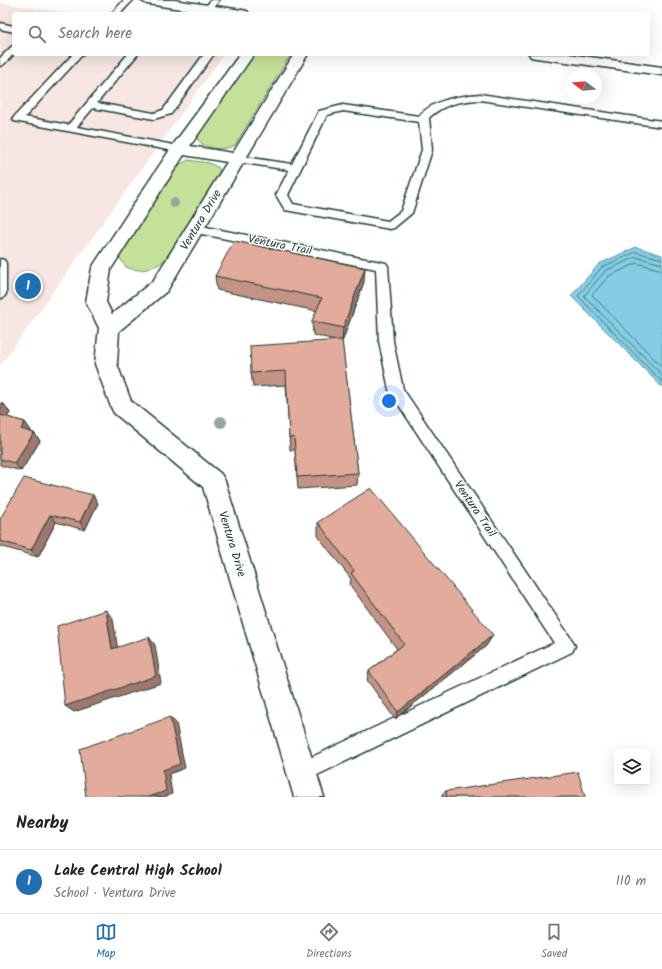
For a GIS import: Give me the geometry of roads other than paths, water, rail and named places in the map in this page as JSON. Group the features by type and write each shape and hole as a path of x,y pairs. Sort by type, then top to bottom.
{"main road":[{"path":"147,0 211,4 236,12"},
{"path":"109,328 96,302 102,268 179,150 246,56"},
{"name":"Ventura Drive","path":"300,56 160,286 109,328 106,364 122,407 212,481 309,797"},
{"path":"551,56 662,71"},
{"path":"179,150 238,159"}],"lane":[{"path":"117,12 129,0"},
{"path":"0,26 12,28"},
{"path":"0,63 12,51"},
{"path":"76,56 18,119 179,150"},
{"path":"70,129 131,56"},
{"path":"90,105 154,116 167,112 208,56"},
{"path":"424,120 343,108 323,113 282,195 289,207 390,225 406,213 427,150 424,117 431,108 464,98 480,97 662,124"},
{"path":"238,159 296,168"},
{"name":"Ventura Trail","path":"196,229 382,266 386,341 396,390 566,646 302,772"},
{"path":"0,263 0,294"}],"water":[{"path":"636,247 662,255 662,387 571,296 599,264"}],"place":[{"name":"Lake Central High School","path":"28,286"}]}
